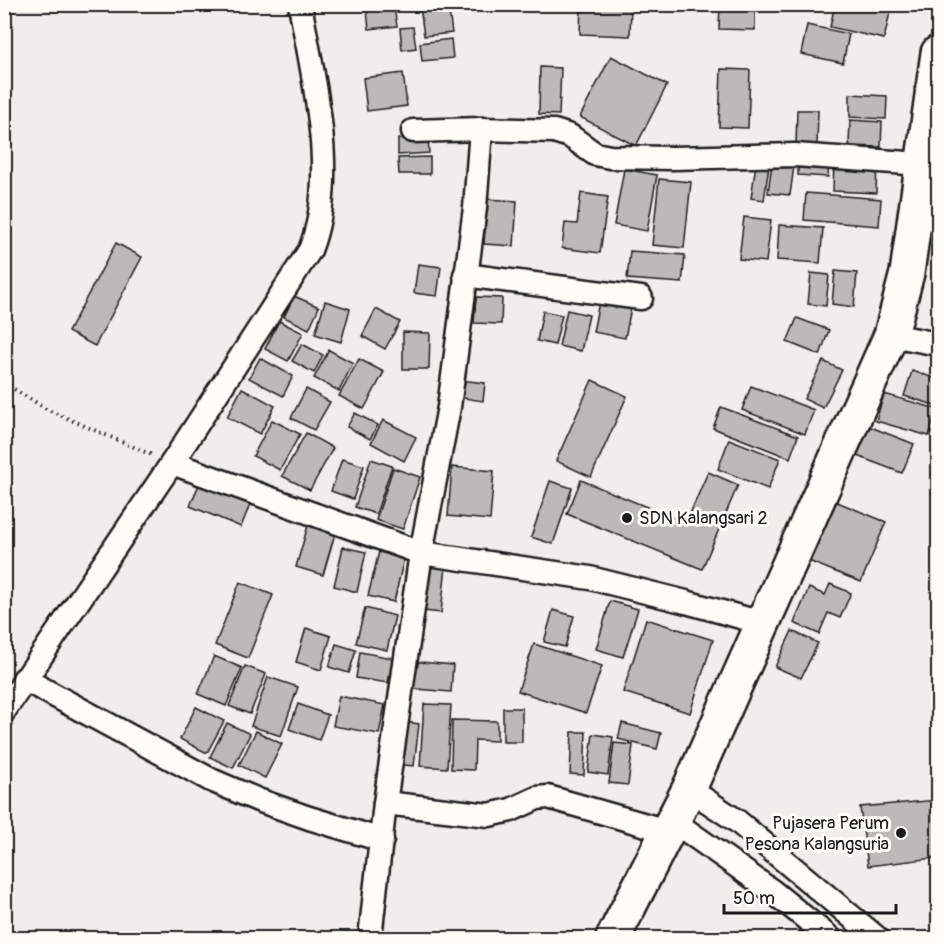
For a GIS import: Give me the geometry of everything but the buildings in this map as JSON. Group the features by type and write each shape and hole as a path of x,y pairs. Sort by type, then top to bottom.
{"main road":[{"path":"613,939 689,789 891,336 907,273 939,53"}],"street":[{"path":"4,711 172,463 310,250 317,233 323,153 300,4"},
{"path":"370,939 386,803 421,553 449,407 474,208 481,129"},
{"path":"413,131 534,129 554,131 578,141 595,154 610,157 673,158 795,154 922,164"},
{"path":"465,275 641,298"},
{"path":"891,336 939,344"},
{"path":"172,463 421,553 590,578 762,623"},
{"path":"24,679 211,780 298,814 382,840"},
{"path":"689,789 737,821 877,939"},
{"path":"386,803 489,814 511,810 537,798 548,797 670,826 772,891 830,939"}],"path":[{"path":"4,383 48,410 172,463"}],"place":[{"name":"SDN Kalangsari 2","path":"627,518"},
{"name":"Pujasera Perum Pesona Kalangsuria","path":"901,833"}]}
